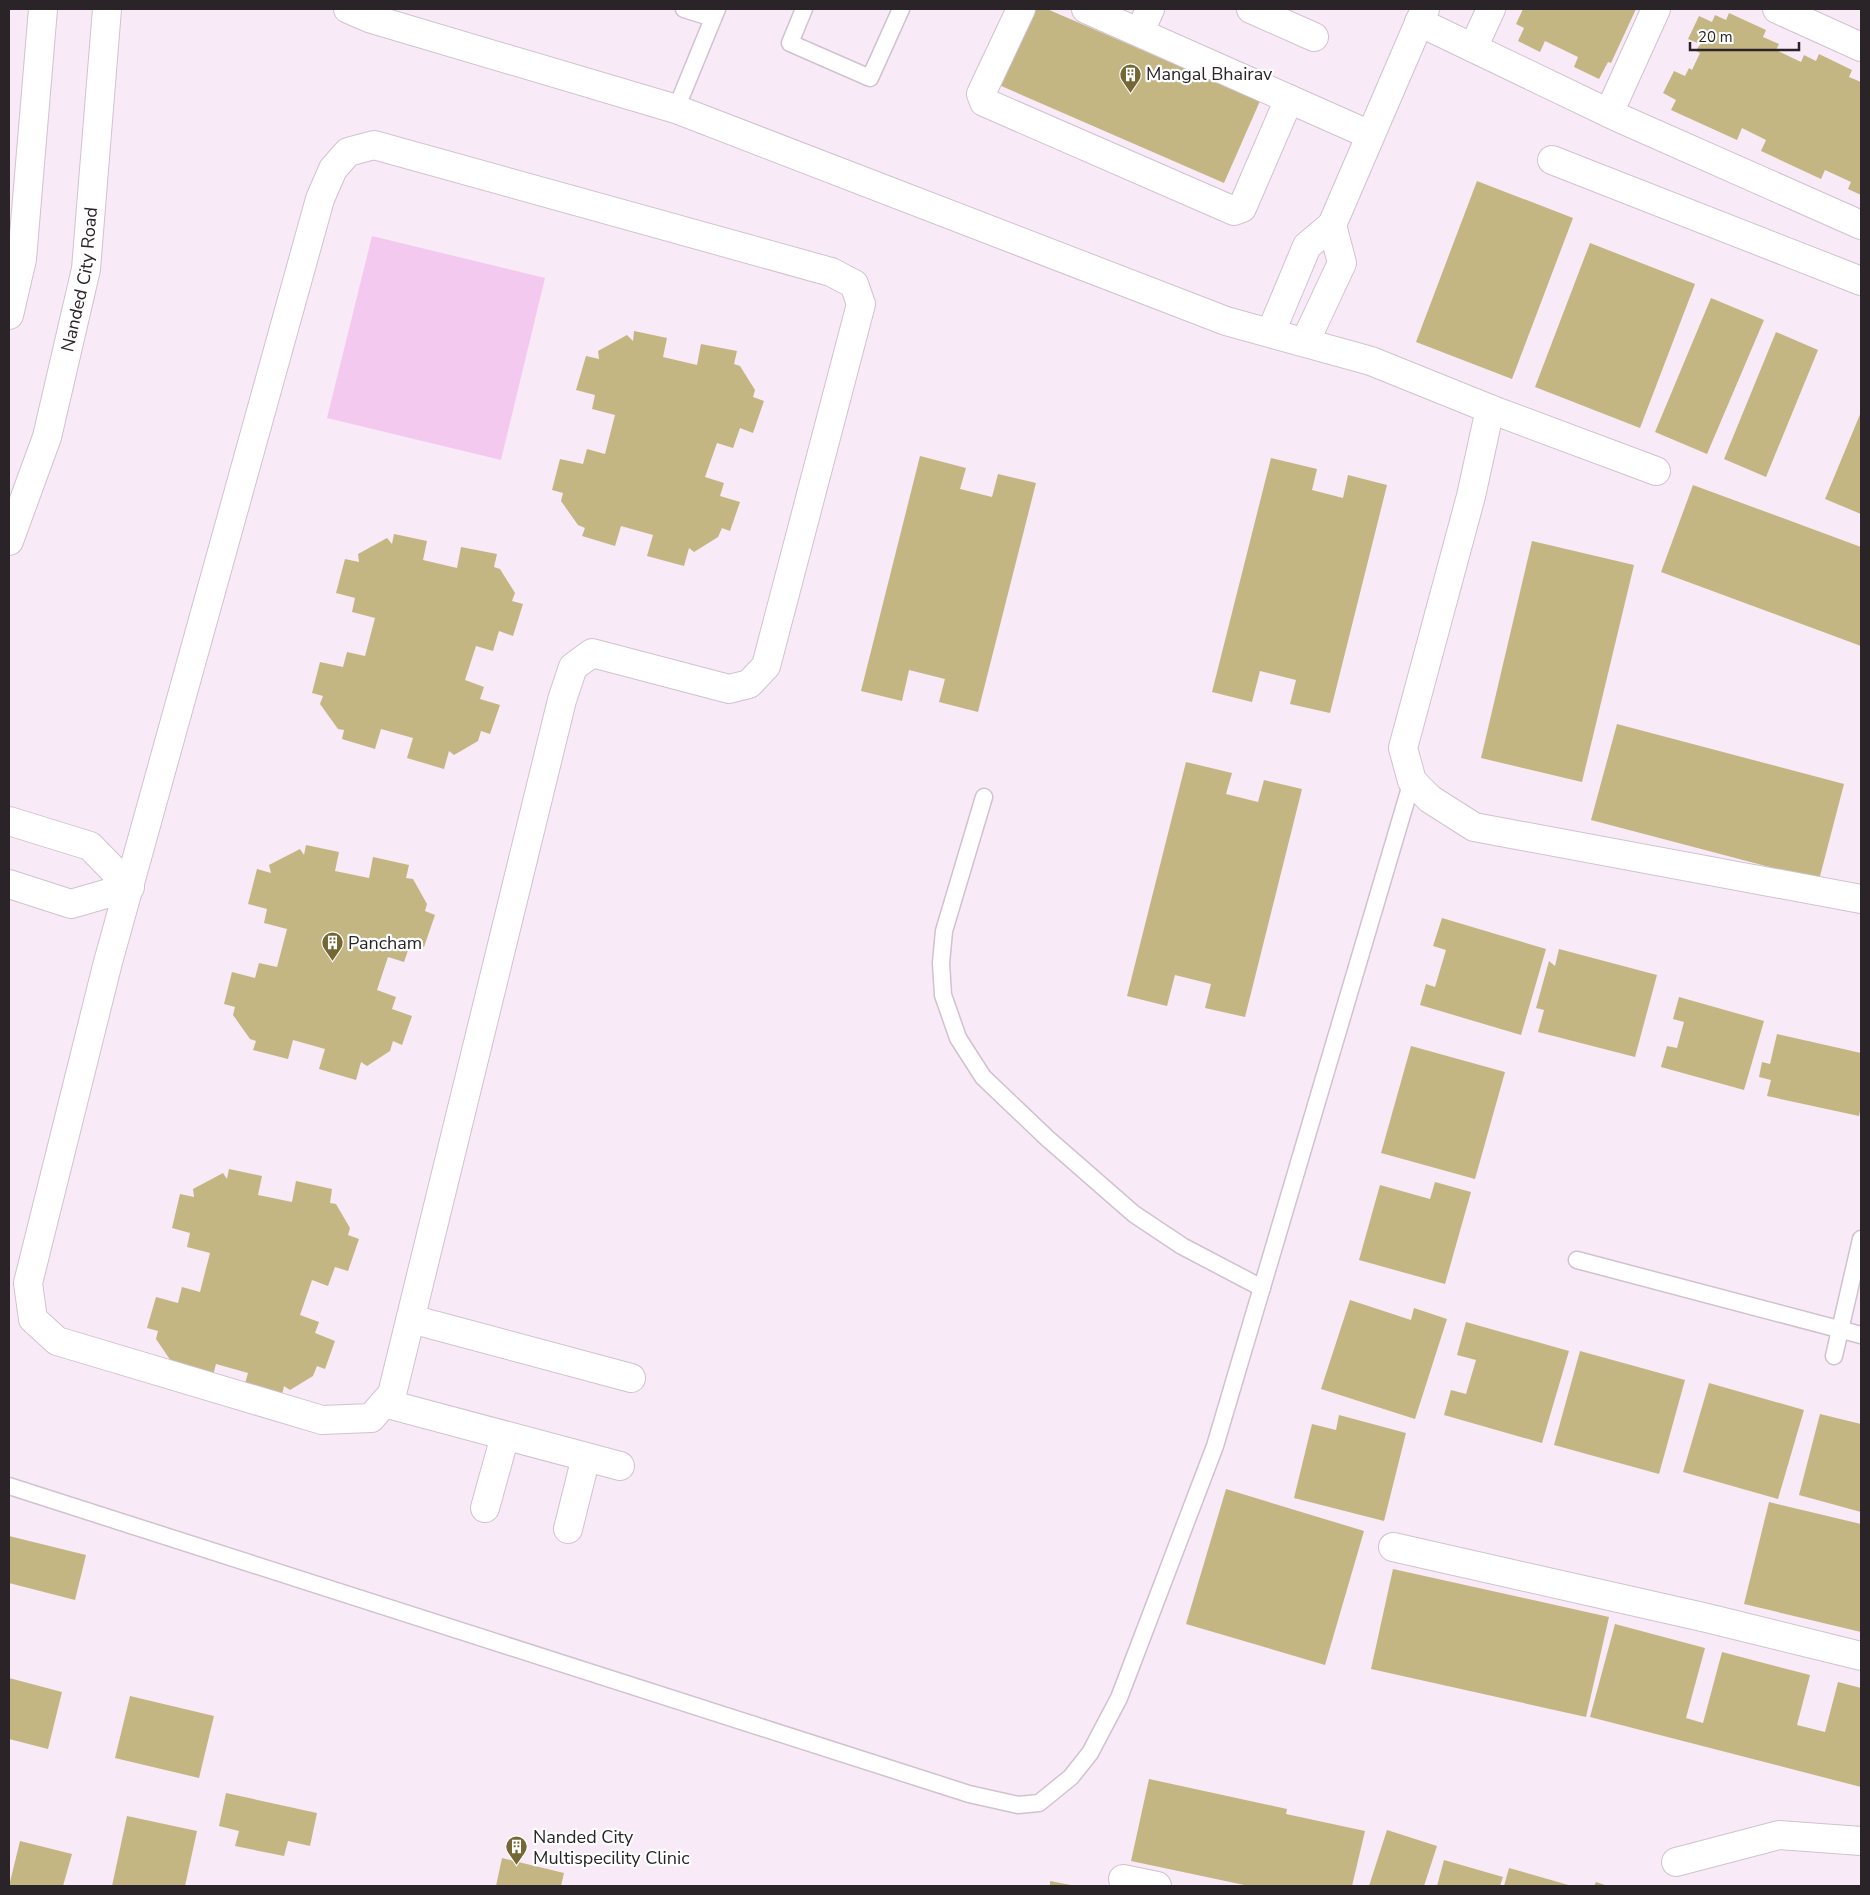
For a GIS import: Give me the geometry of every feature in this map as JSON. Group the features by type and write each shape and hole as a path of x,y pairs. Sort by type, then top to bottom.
{"street":[{"path":"9,315 22,259 42,9"},
{"name":"Nanded City Road","path":"9,541 47,437 86,269 107,9"},
{"path":"348,9 369,18 676,109 1226,321 1371,361 1490,409 1656,470"},
{"path":"1021,9 981,94 984,102 1234,211 1242,208 1289,99"},
{"path":"1086,9 1145,20 1289,99 1370,135"},
{"path":"1251,9 1314,37"},
{"path":"1474,48 1491,9"},
{"path":"1609,113 1656,9"},
{"path":"1777,9 1861,47"},
{"path":"1270,332 1307,246 1332,225 1422,15 1474,48 1609,113 1861,225"},
{"path":"374,144 831,272 854,284 861,304 766,666 749,684 729,690 592,653 573,667 562,700 392,1394 371,1418 322,1420 57,1341 33,1319 28,1282 108,962 130,887 320,199 333,169 348,152 374,144"},
{"path":"1552,160 1861,281"},
{"path":"1306,342 1342,263 1332,225"},
{"path":"1490,409 1471,496 1403,748 1412,781 1430,799 1474,827 1861,899"},
{"path":"9,821 90,846 130,887"},
{"path":"9,884 71,904 130,887"},
{"path":"411,1319 630,1378"},
{"path":"384,1403 620,1466"},
{"path":"485,1508 505,1436"},
{"path":"568,1529 586,1457"},
{"path":"1393,1547 1707,1618 1861,1656"},
{"path":"1676,1862 1779,1836 1861,1841"},
{"path":"1123,1879 1157,1886"}],"lane":[{"path":"676,109 715,13 684,9"},
{"path":"804,9 790,43 870,78 901,9"},
{"path":"9,1486 969,1794 1018,1805 1039,1803 1071,1777 1090,1753 1119,1698 1215,1446 1412,781"},
{"path":"984,797 944,931 941,963 943,995 958,1038 983,1077 1047,1138 1134,1214 1182,1246 1262,1288"},
{"path":"1834,1356 1861,1240"},
{"path":"1576,1260 1861,1335"}],"shaded area":[{"path":"372,236 545,278 501,460 327,418"}],"building":[{"name":"Mangal Bhairav","path":"1032,9 1047,9 1260,101 1224,183 999,85"},
{"path":"1523,9 1636,9 1611,63 1608,62 1599,79 1574,67 1578,57 1545,41 1540,52 1518,41 1524,28 1516,24"},
{"path":"1729,13 1766,30 1763,37 1779,44 1776,50 1801,62 1804,55 1816,61 1819,54 1852,70 1849,77 1861,82 1861,195 1848,189 1851,182 1825,170 1821,179 1761,151 1766,140 1742,128 1737,140 1671,110 1676,100 1663,93 1674,71 1685,76 1689,68 1692,70 1700,53 1696,51 1700,44 1688,39 1699,16 1712,22 1715,15 1726,20"},
{"path":"1477,181 1573,218 1512,379 1416,342"},
{"path":"1590,243 1695,284 1640,428 1535,387"},
{"path":"1711,298 1764,320 1707,454 1655,432"},
{"path":"634,331 667,338 663,357 697,365 701,344 737,351 734,364 740,366 755,390 753,397 764,401 753,433 740,428 733,448 717,443 705,477 724,483 720,496 740,502 730,531 722,528 718,537 694,552 689,548 684,566 647,556 653,535 621,526 615,546 582,536 585,528 578,525 561,501 563,493 552,490 560,459 583,464 587,449 605,454 615,415 592,409 595,395 576,390 586,356 599,359 598,351 627,335 633,341"},
{"path":"1776,332 1818,350 1766,477 1724,459"},
{"path":"1861,412 1861,514 1825,499"},
{"path":"920,456 966,468 960,489 992,497 998,474 1036,483 978,712 939,702 945,679 909,670 902,701 861,691"},
{"path":"1271,458 1317,469 1312,490 1343,498 1348,475 1387,485 1330,713 1290,704 1296,680 1260,671 1252,702 1212,692"},
{"path":"1693,485 1861,547 1861,646 1661,572"},
{"path":"394,534 427,541 423,560 457,568 461,547 497,554 494,567 500,569 515,593 512,601 523,604 513,636 499,631 493,651 476,646 465,680 484,687 480,699 500,705 490,734 481,731 478,741 454,755 449,751 444,769 407,758 413,738 381,729 375,749 342,739 344,730 338,729 320,704 323,696 312,693 320,662 343,667 347,652 365,656 375,618 352,612 355,598 336,593 345,559 359,562 358,554 387,538 392,544"},
{"path":"1532,541 1634,565 1582,782 1481,758"},
{"path":"1617,724 1844,784 1819,880 1591,820"},
{"path":"1186,762 1232,773 1226,794 1258,802 1264,780 1302,789 1245,1017 1205,1008 1211,984 1175,975 1167,1006 1127,996"},
{"name":"Pancham","path":"306,845 339,852 335,871 369,878 373,857 409,865 406,878 413,879 427,904 425,911 435,915 424,947 411,942 404,962 388,957 377,990 396,997 392,1009 412,1016 402,1045 393,1041 390,1051 367,1066 361,1062 356,1080 319,1069 325,1049 293,1040 288,1059 253,1050 256,1041 250,1039 233,1015 235,1007 224,1004 232,972 255,978 259,963 277,967 287,929 264,923 267,909 248,904 257,869 271,873 269,865 300,849 304,855"},
{"path":"1442,918 1546,949 1521,1035 1420,1005 1426,984 1435,987 1446,950 1433,946"},
{"path":"1559,949 1657,975 1635,1057 1538,1032 1544,1010 1536,1008 1549,961 1555,966"},
{"path":"1679,997 1764,1021 1744,1090 1661,1067 1667,1046 1677,1048 1684,1022 1673,1019"},
{"path":"1777,1034 1861,1053 1861,1107 1859,1116 1767,1096 1771,1080 1759,1077 1762,1062 1770,1064"},
{"path":"1411,1046 1505,1072 1475,1179 1381,1153"},
{"path":"229,1169 262,1176 258,1195 292,1202 296,1181 332,1189 330,1203 336,1204 350,1228 348,1235 359,1239 348,1271 335,1267 328,1286 312,1280 300,1315 319,1322 315,1333 335,1341 325,1369 317,1366 313,1376 290,1390 284,1386 280,1404 242,1394 248,1373 216,1364 211,1383 173,1364 156,1339 158,1331 147,1328 156,1297 178,1303 182,1287 200,1292 210,1253 187,1247 190,1233 172,1228 180,1194 194,1197 193,1189 223,1173 227,1179"},
{"path":"1435,1182 1471,1192 1445,1284 1359,1260 1380,1185 1430,1199"},
{"path":"1350,1300 1411,1320 1414,1308 1447,1319 1415,1419 1321,1389"},
{"path":"1466,1322 1569,1351 1542,1443 1444,1415 1451,1390 1466,1394 1476,1360 1457,1355"},
{"path":"1580,1351 1685,1380 1659,1474 1554,1445"},
{"path":"1709,1383 1804,1410 1778,1499 1683,1472"},
{"path":"1820,1414 1861,1424 1861,1512 1799,1495"},
{"path":"1339,1415 1406,1433 1384,1521 1294,1498 1312,1424 1336,1430"},
{"path":"1226,1489 1364,1531 1325,1665 1186,1624"},
{"path":"1769,1502 1861,1524 1861,1632 1744,1604"},
{"path":"9,1536 86,1555 75,1600 9,1583"},
{"path":"1393,1569 1609,1617 1586,1717 1371,1669"},
{"path":"1615,1624 1705,1648 1686,1718 1703,1723 1722,1652 1810,1675 1797,1725 1825,1732 1838,1682 1861,1688 1861,1787 1590,1717"},
{"path":"9,1678 62,1692 48,1749 9,1739"},
{"path":"130,1696 214,1716 199,1778 115,1758"},
{"path":"1149,1779 1287,1809 1286,1814 1365,1831 1352,1886 1249,1886 1131,1861"},
{"path":"226,1793 317,1813 310,1846 288,1841 284,1856 235,1846 239,1831 219,1826"},
{"path":"127,1816 197,1831 185,1886 112,1886"},
{"path":"1387,1830 1437,1846 1424,1886 1369,1886"},
{"path":"20,1841 72,1854 63,1886 9,1886"},
{"name":"Nanded City Multispecility Clinic","path":"502,1858 564,1873 561,1886 496,1886"},
{"path":"1444,1860 1503,1877 1500,1886 1437,1886"},
{"path":"1509,1868 1572,1886 1504,1886"},
{"path":"1050,1881 1071,1885 1071,1886 1050,1886"},
{"path":"1596,1882 1608,1886 1594,1886"}],"place":[{"name":"Mangal Bhairav","path":"1130,93"},
{"name":"Pancham","path":"332,962"},
{"name":"Nanded City Multispecility Clinic","path":"517,1866"}]}
